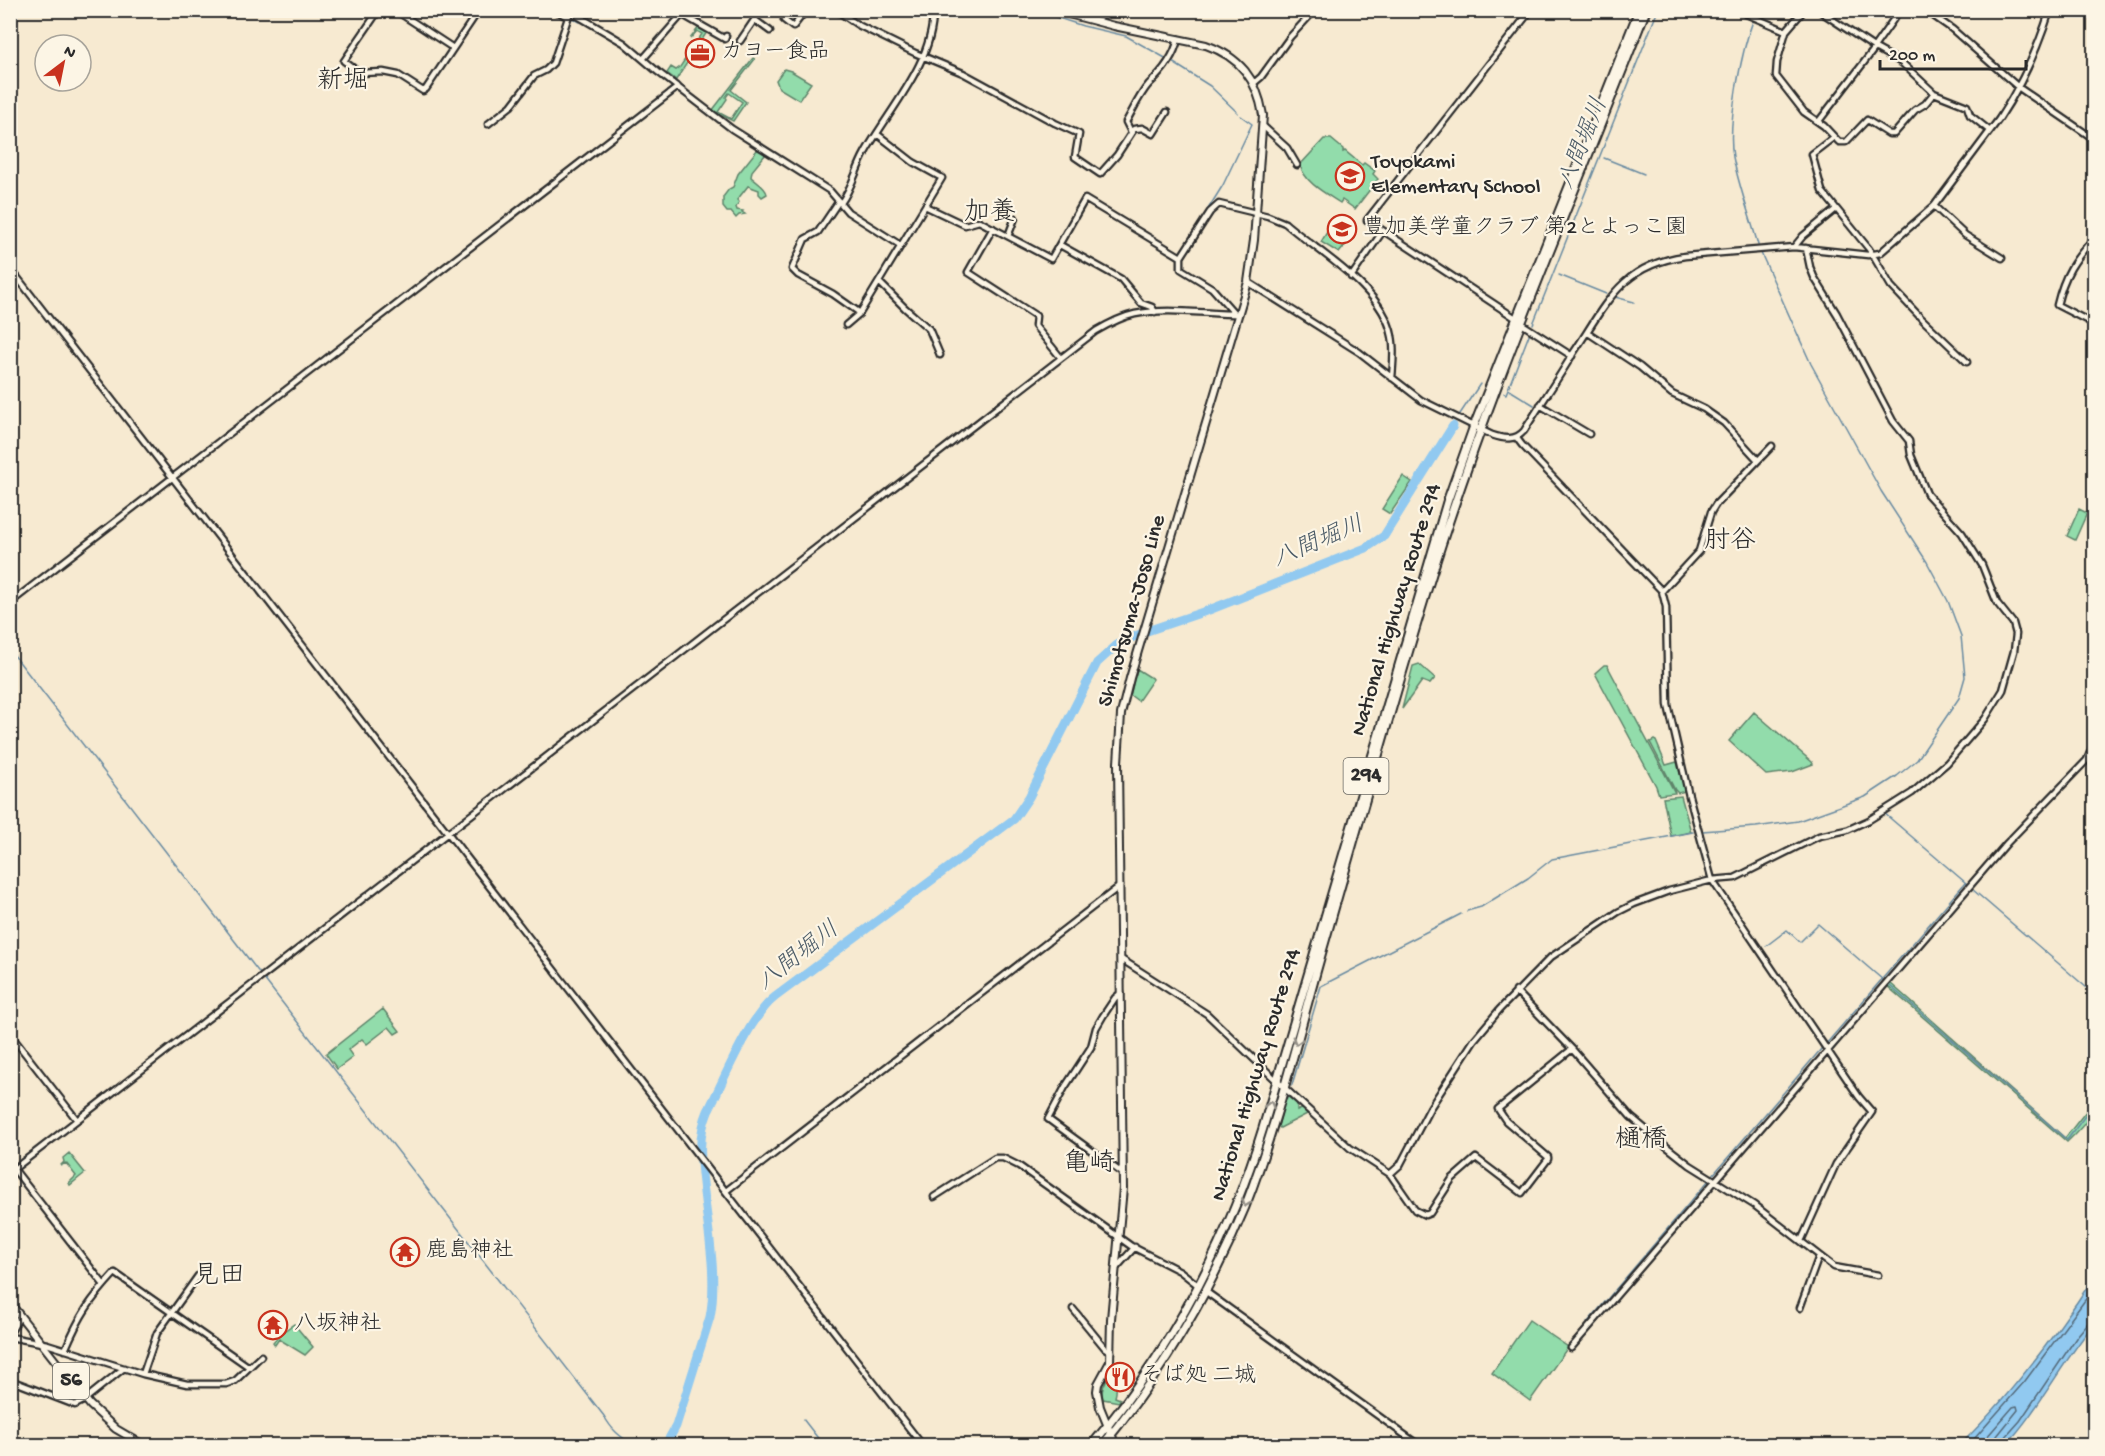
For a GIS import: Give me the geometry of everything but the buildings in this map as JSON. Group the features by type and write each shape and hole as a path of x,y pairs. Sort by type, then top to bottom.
{"highway":[{"name":"National Highway Route 294","path":"1091,1446 1158,1356 1202,1289 1240,1196 1277,1081 1440,525 1639,10"},
{"name":"National Highway Route 294","path":"1519,321 1646,10"},
{"name":"National Highway Route 294","path":"1102,1446 1164,1359 1247,1200 1284,1087 1426,594 1477,428"}],"main road":[{"name":"Shimotsuma-Joso Line","path":"1053,10 1114,26 1206,45 1226,54 1242,67 1254,83 1261,102 1263,126 1248,282 1123,704 1118,763 1122,1173 1111,1352 1109,1367 1100,1380 1097,1391 1098,1400 1116,1446"},
{"name":"56","path":"10,1303 85,1399 116,1429 145,1446"}],"street":[{"path":"379,10 344,61 360,73 383,72 398,75 425,91 478,10"},
{"path":"395,10 453,48"},
{"path":"545,10 568,14 620,40 732,129 830,191 848,212 900,245"},
{"path":"740,41 761,10"},
{"path":"789,10 784,20 793,27 806,10"},
{"path":"836,10 858,25 963,73 1079,134 1076,157 1100,174 1117,155 1134,129 1139,128 1153,134 1167,112"},
{"path":"860,314 833,294 798,275 792,267 805,239 818,232 840,202 865,153 906,90 932,30 933,10"},
{"path":"1254,83 1261,77 1298,26 1315,10"},
{"path":"1531,10 1367,220 1572,356"},
{"path":"1737,10 1786,31"},
{"path":"1804,10 1786,31 1777,62 1777,79 1789,90 1804,112 1819,121 1842,144 1868,120 1891,135 1934,93"},
{"path":"1818,10 1902,63 1934,93 1966,106 1970,115 1990,131"},
{"path":"1819,121 1900,10"},
{"path":"1925,10 1952,29 2018,87 2094,139"},
{"path":"1248,282 1359,352 1421,400 1477,428 1505,439 1516,437 1524,431 1615,291 1630,277 1652,264 1685,256 1794,247 1872,255 1886,250 1934,206 2008,106 2043,33 2050,10"},
{"path":"643,59 685,13 725,39 726,36"},
{"path":"488,124 511,106 534,76 546,70 553,63 568,14"},
{"path":"755,20 770,31"},
{"path":"1131,132 1126,122 1149,85 1159,76 1178,39"},
{"path":"10,603 678,87"},
{"path":"1263,126 1287,148 1297,165"},
{"path":"846,325 860,314 942,178 913,162 877,134"},
{"path":"1834,137 1814,150 1812,156 1821,189 1872,255 1891,286 1967,362"},
{"path":"925,206 942,216 966,225 979,221 1051,259 1084,199 1181,257"},
{"path":"1237,314 1212,288 1180,269 1181,257 1216,205 1274,218 1284,223 1369,294 1387,321 1392,335 1392,378"},
{"path":"1934,206 1965,235 2002,258"},
{"path":"1794,247 1803,236 1836,209"},
{"path":"1008,236 1015,218"},
{"path":"993,228 968,272 1036,316 1035,326 1061,358"},
{"path":"1351,278 1383,231"},
{"path":"2094,238 2071,266 2061,286 2057,305 2071,310 2094,324"},
{"path":"1060,244 1121,279 1142,303 1152,307 1155,312"},
{"path":"1390,1174 1400,1165 1430,1108 1474,1040 1516,991 1551,957 1618,912 1654,896 1712,880 1735,878 1819,836 1856,827 1912,793 1947,763 1985,719 2003,690 2014,651 2016,634 2011,619 1997,603 1984,570 1962,533 1927,494 1911,455 1909,441 1893,421 1837,314 1814,277 1806,248"},
{"path":"10,268 923,1446"},
{"path":"794,281 798,275"},
{"path":"879,282 929,329 940,356"},
{"path":"104,1285 12,1168 1061,358 1107,325 1134,314 1155,312 1237,314"},
{"path":"1587,332 1640,367 1672,394 1718,418 1757,459"},
{"path":"1540,405 1589,434"},
{"path":"1516,437 1662,591 1666,608 1668,705 1688,792 1712,880 1859,1097 1872,1112 1836,1164 1801,1241"},
{"path":"1662,591 1696,556 1702,546 1716,504 1772,446"},
{"path":"1571,1348 1827,1048 2011,838 2087,760 2094,743"},
{"path":"726,1191 1120,886"},
{"path":"1121,959 1207,1014 1350,1148 1390,1174 1415,1210 1428,1215 1452,1179 1476,1158 1522,1193 1548,1157 1506,1121 1498,1109 1572,1049"},
{"path":"1516,991 1572,1049 1631,1117 1662,1143 1754,1205 1834,1267 1878,1275"},
{"path":"1121,993 1115,998 1096,1028 1091,1047 1065,1087 1048,1119 1122,1173"},
{"path":"10,1034 77,1120"},
{"path":"934,1197 991,1160 1003,1158 1019,1166 1119,1237 1180,1271 1420,1446"},
{"path":"1117,1267 1135,1247"},
{"path":"1800,1308 1820,1256"},
{"path":"65,1350 79,1318 91,1299 115,1273 249,1367"},
{"path":"143,1374 158,1333 198,1276"},
{"path":"1073,1309 1111,1352"},
{"path":"20,1316 10,1335 143,1374 187,1384 226,1384 235,1381 261,1356"},
{"path":"10,1380 71,1405 79,1404 124,1368"}],"green space":[{"path":"699,27 707,32 676,80 667,73 671,67 676,70 680,67 702,34 697,31 690,39"},
{"path":"753,58 755,59 731,90 746,102 733,121 723,116 719,117 712,111","holes":["729,93 742,102 731,119 718,112"]},
{"path":"784,69 811,83 799,100 779,88 776,80"},
{"path":"1324,139 1331,139 1343,149 1343,152 1345,151 1362,165 1364,163 1375,171 1373,174 1378,179 1355,209 1342,200 1340,203 1322,191 1306,177 1300,165"},
{"path":"757,150 764,152 765,155 752,171 751,177 763,187 767,194 762,197 759,190 748,186 737,200 739,202 736,207 745,214 736,218 723,207 723,197 733,187 738,174"},
{"path":"1330,227 1348,235 1345,239 1348,242 1339,253 1321,242"},
{"path":"1403,476 1412,482 1390,514 1382,509"},
{"path":"2079,509 2087,513 2075,540 2067,536"},
{"path":"1419,664 1435,678 1430,684 1422,681 1402,709 1413,666"},
{"path":"1607,665 1675,793 1659,795 1595,673"},
{"path":"1137,669 1153,679 1138,701 1130,695"},
{"path":"1754,712 1813,764 1792,772 1766,775 1729,741"},
{"path":"1654,740 1666,765 1677,762 1685,791 1678,793 1675,790 1650,742"},
{"path":"1681,796 1691,832 1671,836 1663,798"},
{"path":"1890,983 2065,1138 2094,1101 2089,1118 2067,1142 1887,986"},
{"path":"383,1009 400,1031 395,1034 389,1027 367,1044 362,1039 348,1050 353,1057 337,1069 326,1054"},
{"path":"1288,1097 1297,1103 1297,1111 1304,1108 1309,1113 1280,1128 1278,1126 1284,1103"},
{"path":"69,1153 85,1173 70,1185 69,1183 76,1176 66,1163 60,1166 64,1162 63,1158"},
{"path":"404,1238 417,1256 405,1266 399,1264 390,1252 391,1248"},
{"path":"1529,1320 1568,1347 1530,1401 1492,1373"},
{"path":"294,1324 313,1347 305,1355 279,1339 275,1345 273,1342"},
{"path":"1114,1363 1120,1367 1116,1376 1115,1397 1120,1399 1119,1402 1103,1399 1102,1394"}],"water":[{"path":"2094,1277 2094,1324 2018,1431 2006,1445 1960,1445 2032,1364"}],"waterway":[{"path":"1034,10 1083,26 1126,36 1167,59"},
{"path":"1441,121 1527,10"},
{"name":"八間堀川","path":"1533,324 1658,10"},
{"path":"1756,16 1760,10"},
{"path":"570,17 580,22"},
{"path":"1753,21 1736,89 1732,143 1738,179 1758,245"},
{"path":"1172,62 1210,86 1238,113"},
{"path":"1180,254 1223,185 1252,124 1241,116"},
{"path":"1604,158 1644,174"},
{"path":"1702,831 1798,821 1865,797 1917,760 1959,698 1965,677 1961,636 1948,601 1927,562 1881,491 1811,364 1761,253"},
{"path":"1178,259 1179,268"},
{"path":"1181,272 1219,299"},
{"path":"1559,275 1606,294"},
{"path":"1615,297 1634,302"},
{"path":"1228,333 1233,319"},
{"name":"八間堀川","path":"1504,393 1506,394 1530,332"},
{"name":"八間堀川","path":"1460,414 1480,384"},
{"path":"1508,389 1534,405"},
{"name":"八間堀川","path":"1147,631 1209,610 1366,548 1384,536 1453,426"},
{"name":"八間堀川","path":"665,1446 676,1426 710,1317 712,1301 711,1250 701,1165 703,1129 708,1111 747,1034 765,1006 775,997 1014,819 1029,797 1097,663 1118,644 1140,634"},
{"path":"10,650 261,975"},
{"path":"1884,813 1966,883"},
{"path":"1467,911 1481,907 1528,878 1552,859 1693,832"},
{"path":"1826,1044 1965,883 2094,994"},
{"path":"1292,1085 1321,986 1461,914"},
{"path":"1766,946 1787,930 1800,942 1818,924 1883,980"},
{"path":"264,979 611,1426 634,1446"},
{"path":"1890,986 2067,1140 2094,1104"},
{"path":"1712,1176 1822,1048"},
{"path":"1587,1323 1709,1180"},
{"path":"803,1419 824,1446"}],"place":[{"name":"カヨー食品","path":"700,53"},
{"name":"Toyokami Elementary School","path":"1350,176"},
{"name":"豊加美学童クラブ 第2とよっこ園","path":"1342,229"},
{"name":"鹿島神社","path":"405,1252"},
{"name":"八坂神社","path":"273,1325"},
{"name":"そば処 二城","path":"1120,1377"}],"district":[{"name":"新堀","path":"343,82"},
{"name":"加養","path":"990,214"},
{"name":"肘谷","path":"1730,542"},
{"name":"樋橋","path":"1641,1141"},
{"name":"亀崎","path":"1089,1165"},
{"name":"見田","path":"219,1277"}]}
